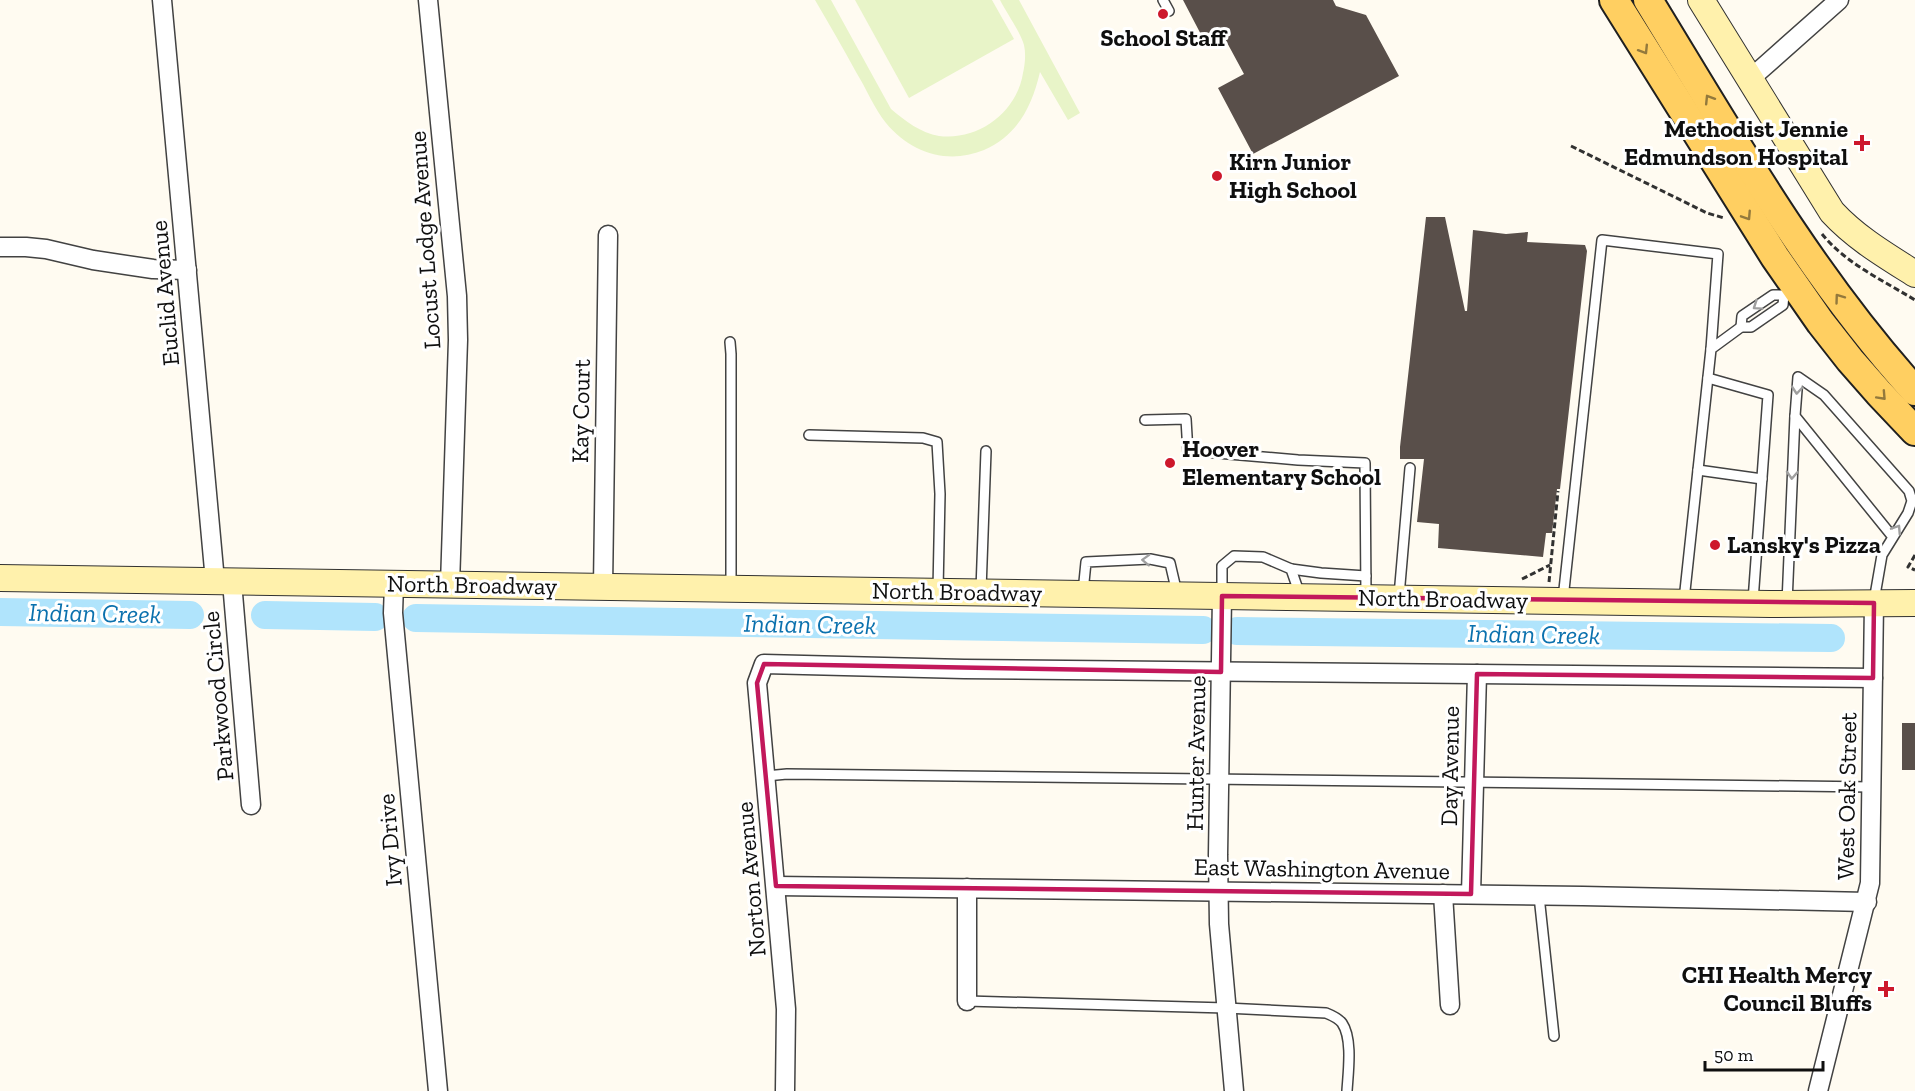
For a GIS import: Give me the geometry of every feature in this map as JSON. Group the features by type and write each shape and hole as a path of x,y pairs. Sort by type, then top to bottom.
{"main road":[{"path":"1614,0 1745,213 1789,291 1821,323 1879,393 1915,431"},
{"path":"1648,0 1799,242 1844,305 1915,391"},
{"path":"1701,0 1832,212 1872,247 1915,274"},
{"name":"North Broadway","path":"0,578 1300,597 1366,587 1399,599 1556,592 1683,603 1915,603"}],"street":[{"name":"Euclid Avenue","path":"162,0 187,270 224,581"},
{"name":"Locust Lodge Avenue","path":"428,0 457,297 458,340 450,585"},
{"path":"1749,79 1839,0"},
{"name":"Kay Court","path":"603,587 608,234"},
{"path":"0,247 46,249 93,260 153,269 187,270"},
{"name":"Parkwood Circle","path":"224,581 251,806"},
{"name":"Ivy Drive","path":"394,584 393,613 438,1091"},
{"name":"Hunter Avenue","path":"1222,596 1219,780 1220,944 1234,1091"},
{"name":"West Oak Street","path":"1818,1091 1867,902 1872,866 1874,603"},
{"name":"Norton Avenue","path":"785,1091 786,1009 777,886 757,683 764,664 1221,672"},
{"path":"1221,672 1873,678"},
{"name":"Day Avenue","path":"1471,894 1477,674"},
{"name":"East Washington Avenue","path":"777,886 1471,894 1867,902"},
{"path":"967,888 968,1001"},
{"path":"1443,894 1450,1005"}],"lane":[{"path":"1163,0 1169,11"},
{"path":"1556,592 1602,240 1718,254 1711,349 1683,603"},
{"path":"1711,349 1741,327 1742,316 1773,295 1789,291"},
{"path":"730,342 732,376 731,589"},
{"path":"1787,604 1798,376 1824,394 1909,490 1912,501 1908,513 1882,555 1874,603"},
{"path":"1708,378 1768,395 1753,604"},
{"path":"1795,416 1892,536"},
{"path":"1145,420 1186,419 1188,453 1204,452 1365,463 1366,587 1321,573 1291,569 1263,557 1234,556 1222,566 1222,596"},
{"path":"809,435 923,438 937,442 938,592"},
{"path":"981,592 986,451"},
{"path":"1399,599 1410,468"},
{"path":"1698,470 1762,479"},
{"path":"1082,594 1086,562 1149,559 1170,562 1177,595"},
{"path":"1291,569 1300,597"},
{"path":"766,776 787,774 1872,787"},
{"path":"1539,896 1554,1036"},
{"path":"968,1001 1326,1013 1335,1017 1342,1024 1347,1041 1347,1091"}],"path":[{"path":"1571,146 1707,213 1725,218"},
{"path":"1556,592 1550,565 1558,491"},
{"path":"1915,555 1908,567 1915,570"},
{"path":"1513,584 1550,565"}],"highlighted area":[{"path":"1222,596 1874,603 1873,678 1477,674 1471,894 776,886 757,683 764,664 1221,672"}],"green space":[{"path":"815,0 831,0 891,109 926,132 939,136 954,136 982,129 994,121 1013,100 1023,73 1025,52 1017,29 1000,0 1019,0 1080,113 1068,120 1040,72 1033,96 1022,118 1015,128 996,144 984,150 957,156 944,156 919,149 907,142 886,123"},
{"path":"855,0 992,0 1014,39 909,98"}],"building":[{"name":"Kirn Junior High School","path":"1183,0 1333,0 1336,6 1366,15 1399,76 1253,154 1218,88 1244,74 1224,37 1207,46"},
{"path":"1426,217 1445,217 1465,311 1467,311 1473,230 1506,234 1528,232 1527,242 1585,245 1587,251 1560,489 1557,489 1552,533 1546,533 1543,557 1438,548 1439,524 1417,522 1424,459 1400,459 1400,447"},
{"path":"1902,723 1915,723 1915,770 1902,770"}],"waterway":[{"name":"Indian Creek","path":"0,612 190,615"},
{"name":"Indian Creek","path":"265,615 375,617"},
{"name":"Indian Creek","path":"416,618 1203,630"},
{"name":"Indian Creek","path":"1237,631 1831,638"}],"place":[{"name":"School Staff","path":"1163,14"},
{"name":"Methodist Jennie Edmundson Hospital","path":"1862,143"},
{"name":"Kirn Junior High School","path":"1217,176"},
{"name":"Hoover Elementary School","path":"1170,463"},
{"name":"Lansky's Pizza","path":"1715,545"},
{"name":"CHI Health Mercy Council Bluffs","path":"1886,989"}]}
